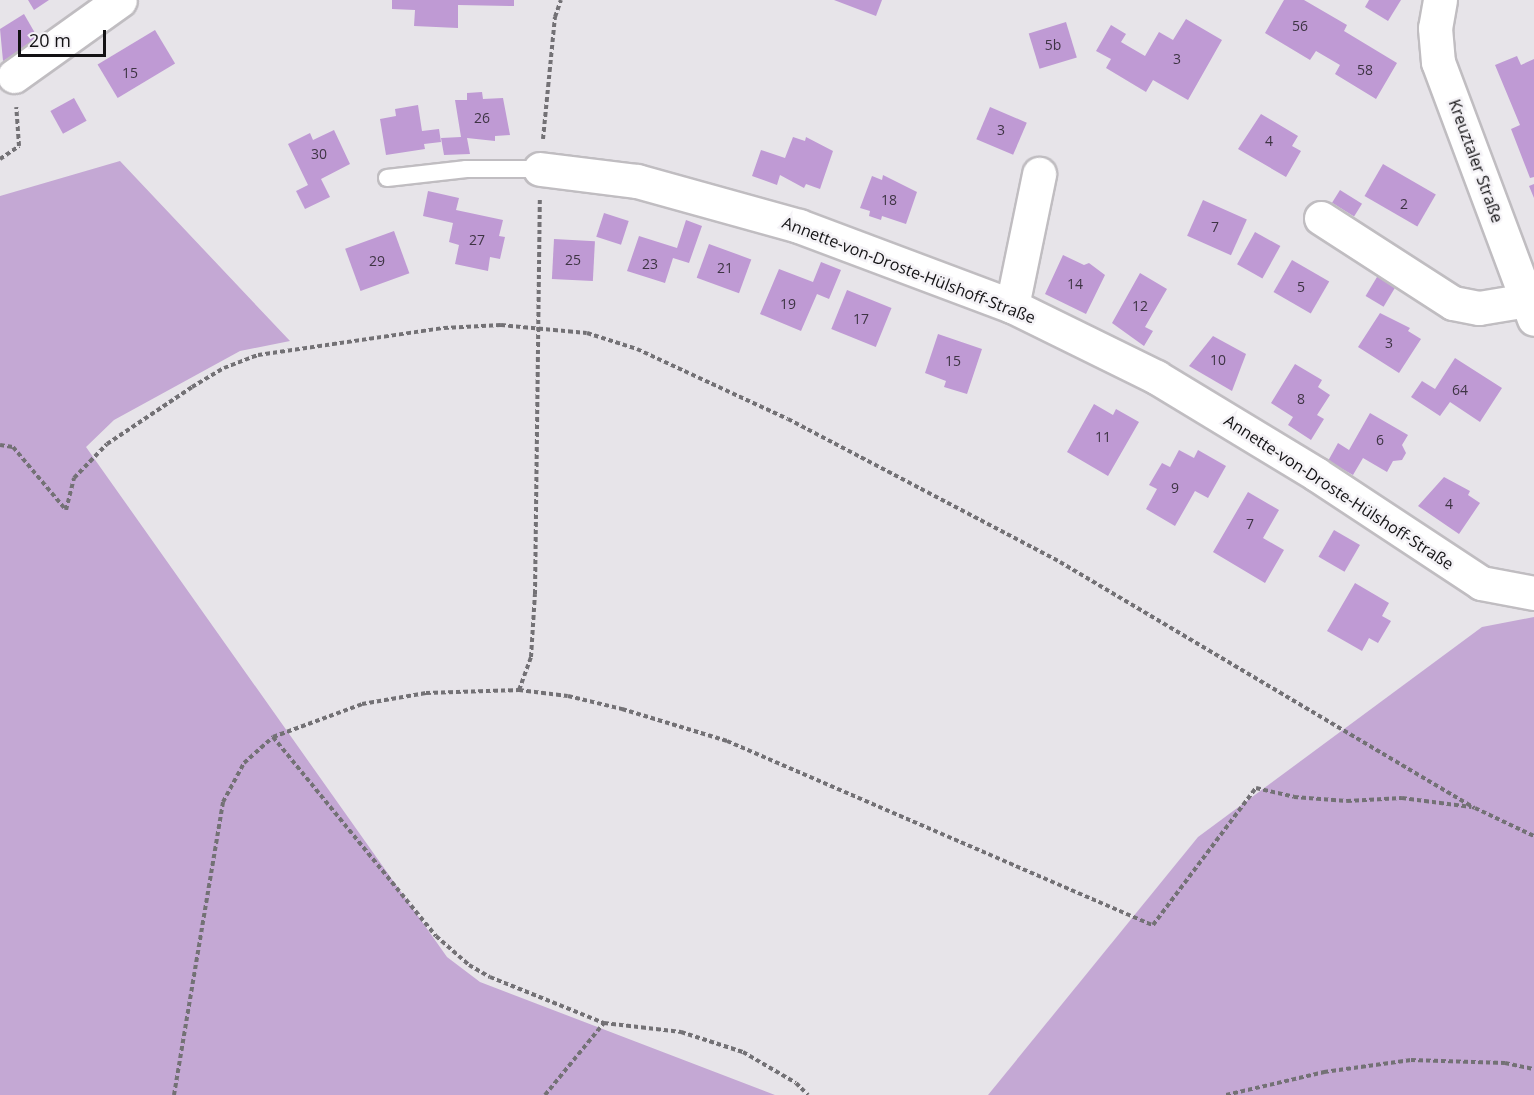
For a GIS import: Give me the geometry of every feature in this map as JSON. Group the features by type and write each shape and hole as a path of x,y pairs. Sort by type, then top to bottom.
{"street":[{"path":"14,76 120,0"},
{"name":"Kreuztaler Straße","path":"1440,0 1435,28 1438,62 1530,309"},
{"name":"Annette-von-Droste-Hülshoff-Straße","path":"540,169 637,181 799,226 1012,306 1156,377 1316,474 1481,583 1534,593"},
{"path":"1012,306 1039,174"},
{"path":"1321,218 1454,303 1479,308 1530,309"}],"lane":[{"path":"387,178 466,169 540,169"}],"path":[{"path":"519,690 531,657 536,594 540,169 555,17 561,0"},
{"path":"0,159 19,146 14,76"},
{"path":"0,445 13,447 66,510 74,478 107,444 224,368 258,355 444,328 501,325 587,333 637,349 788,419 1060,562 1474,808 1534,837"},
{"path":"174,1095 223,802 244,763 273,737 362,704 426,693 519,690 611,706 727,741 1153,925 1256,788 1294,797 1347,801 1402,798 1474,808"},
{"path":"273,737 450,950 490,978 604,1023 681,1032 743,1052 796,1083 808,1095"},
{"path":"545,1095 604,1023"},
{"path":"1226,1095 1324,1072 1411,1060 1505,1063 1534,1070"}],"shaded area":[{"path":"120,161 290,341 240,351 114,420 86,447 447,957 480,982 775,1095 0,1095 0,196"},
{"path":"1534,617 1534,1095 988,1095 1198,837 1482,627"}],"building":[{"path":"28,0 49,0 34,10"},
{"path":"392,0 514,0 514,6 458,5 458,28 414,26 415,10 392,9"},
{"path":"834,0 882,0 876,16"},
{"path":"1284,0 1304,0 1347,25 1344,31 1397,63 1376,99 1335,74 1340,65 1316,51 1310,60 1265,33"},
{"path":"1369,0 1401,0 1388,21 1365,7"},
{"path":"24,14 39,40 3,61 0,29"},
{"path":"1186,19 1222,40 1188,100 1153,80 1146,92 1106,68 1111,59 1096,51 1111,25 1126,34 1121,42 1145,56 1159,32 1173,40"},
{"path":"1066,22 1077,57 1040,69 1029,33"},
{"path":"155,30 175,63 118,98 98,65"},
{"path":"1517,56 1521,65 1534,59 1534,177 1530,178 1511,129 1520,125 1495,65"},
{"path":"482,92 483,99 503,98 510,135 495,136 495,141 467,138 470,154 444,155 441,138 461,137 455,100 467,100 467,93"},
{"path":"74,98 87,121 63,134 50,111"},
{"path":"418,105 422,131 439,129 441,142 424,144 425,149 386,155 380,119 396,116 395,109"},
{"path":"990,107 1027,123 1013,155 976,139"},
{"path":"1261,114 1298,136 1292,146 1301,151 1286,177 1238,149"},
{"path":"334,130 350,164 321,179 330,197 305,209 296,191 308,185 288,144 310,133 313,140"},
{"path":"793,137 805,141 806,137 833,151 820,189 806,184 804,188 780,175 777,185 752,176 761,150 785,158"},
{"path":"1383,164 1436,194 1417,227 1364,196"},
{"path":"883,175 917,192 906,224 882,216 881,220 869,216 870,211 860,208 872,176 882,180"},
{"path":"1534,184 1534,198 1529,186"},
{"path":"1340,190 1362,204 1354,216 1332,203"},
{"path":"428,191 459,198 456,210 503,220 499,236 505,237 500,259 490,257 488,271 455,264 459,245 449,242 453,223 423,216"},
{"path":"1203,200 1247,220 1231,255 1187,236"},
{"path":"604,213 629,221 621,245 596,237"},
{"path":"686,220 702,226 689,263 673,258 665,283 627,271 639,236 677,248"},
{"path":"394,231 409,273 361,291 345,249"},
{"path":"1255,232 1280,246 1262,278 1237,264"},
{"path":"554,239 595,241 593,281 552,279"},
{"path":"709,244 751,259 739,293 697,278"},
{"path":"1063,255 1084,265 1089,263 1105,275 1086,314 1045,294"},
{"path":"1292,260 1329,282 1311,314 1274,292"},
{"path":"821,262 841,270 829,299 817,294 801,331 760,314 779,269 813,282"},
{"path":"1380,272 1398,283 1384,307 1366,296"},
{"path":"1140,273 1167,289 1145,327 1153,331 1144,346 1112,323"},
{"path":"847,290 892,308 876,347 831,329"},
{"path":"1380,313 1410,328 1408,331 1421,339 1399,373 1358,347"},
{"path":"938,334 982,349 967,394 944,387 946,381 925,373"},
{"path":"1213,336 1246,354 1232,391 1189,366"},
{"path":"1455,358 1502,388 1480,422 1450,402 1440,416 1411,397 1422,381 1435,389"},
{"path":"1295,364 1322,380 1318,387 1330,395 1317,415 1324,419 1311,440 1288,425 1293,417 1271,403"},
{"path":"1094,404 1113,415 1116,409 1139,422 1108,476 1067,452"},
{"path":"1370,413 1408,435 1402,445 1406,453 1402,460 1393,461 1387,472 1363,458 1353,475 1328,461 1338,443 1349,450"},
{"path":"1179,450 1194,458 1198,450 1226,466 1208,498 1195,491 1175,526 1146,509 1157,489 1149,485 1162,463 1170,467"},
{"path":"1444,477 1470,491 1468,495 1480,503 1459,534 1418,506"},
{"path":"1248,492 1279,510 1263,538 1284,550 1265,583 1213,552"},
{"path":"1334,530 1360,545 1344,572 1318,557"},
{"path":"1355,583 1389,603 1382,616 1391,621 1378,643 1369,638 1362,651 1327,631"}]}
